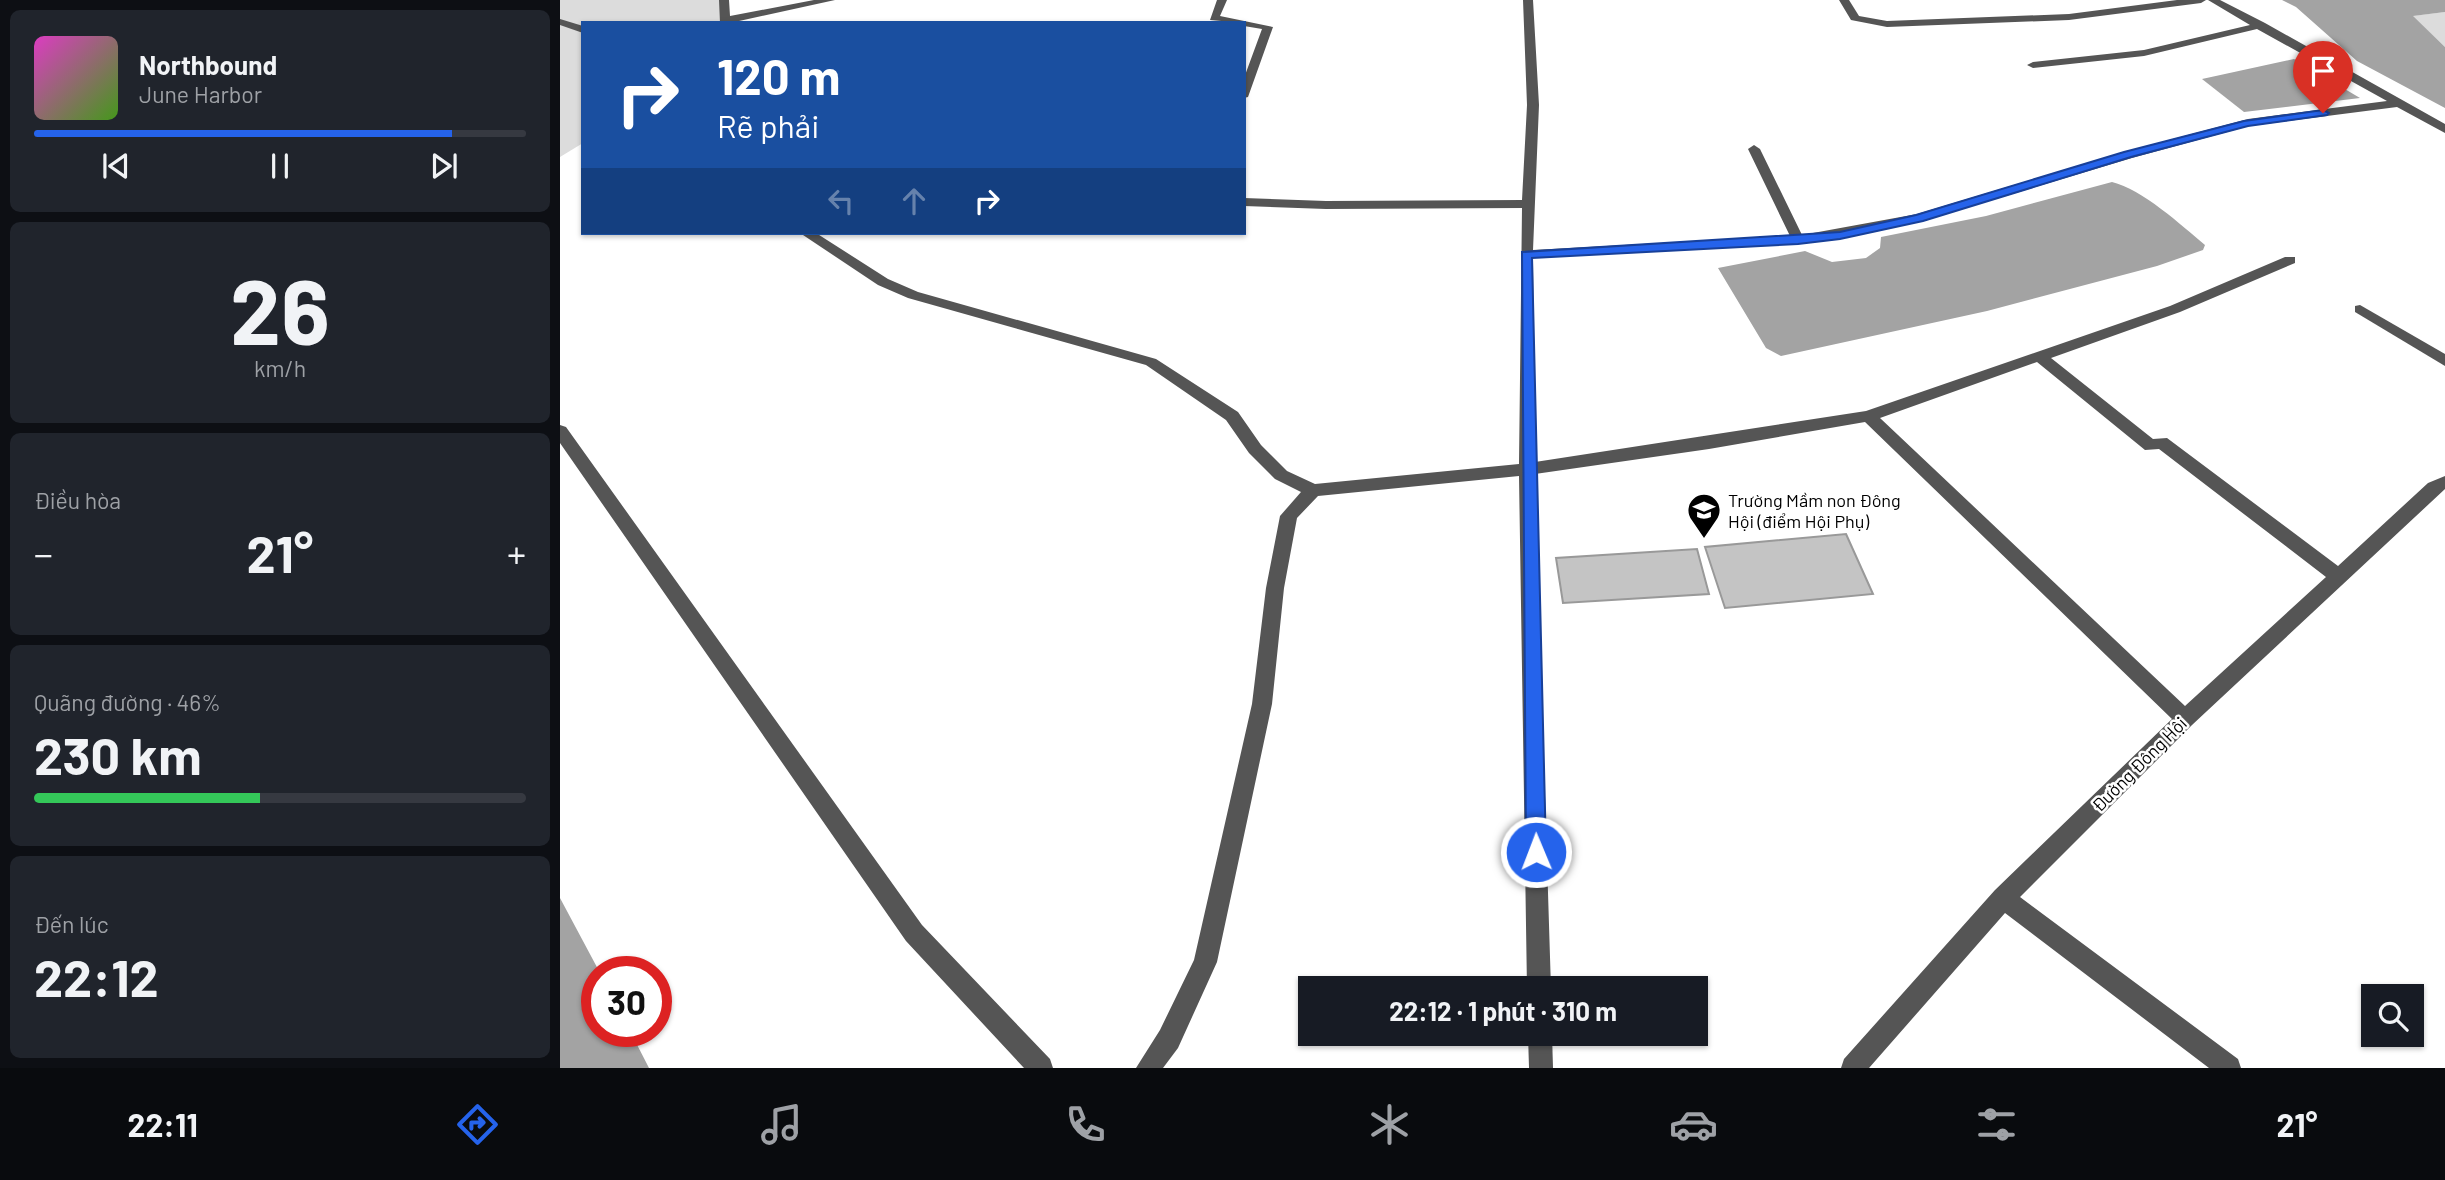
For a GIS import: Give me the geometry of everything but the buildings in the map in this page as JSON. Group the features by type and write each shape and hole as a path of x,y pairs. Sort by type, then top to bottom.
{"street":[{"path":"724,0 725,21"},
{"path":"730,21 830,0"},
{"path":"1222,0 1214,18 1232,21"},
{"path":"1528,0 1533,104 1526,254 1527,469 1539,976"},
{"path":"1844,0 1856,18 1887,24 2069,18 2201,0"},
{"path":"2213,0 2445,129"},
{"path":"560,22 581,29"},
{"path":"1246,23 1268,26 1246,89"},
{"path":"2033,65 2144,53 2260,25"},
{"path":"1526,254 1798,240 1840,235 1919,218 2127,155 2248,123 2399,103"},
{"path":"1754,149 1798,240"},
{"path":"1246,202 1326,205 1529,204"},
{"path":"810,235 883,282 913,295 1151,362 1232,416 1255,449 1281,475 1313,490 1527,469 1709,443 1868,416 2175,309 2290,260"},
{"path":"2360,309 2445,361"},
{"path":"2039,356 2151,446 2161,442 2338,576"},
{"path":"1868,416 2185,719"},
{"path":"560,431 914,933 1041,1068"},
{"name":"Đường Đông Hội","path":"1853,1068 2003,898 2185,719 2434,487 2445,482"},
{"path":"1148,1068 1169,1039 1205,962 1262,704 1275,588 1289,516 1313,490"},
{"path":"2003,898 2230,1068"},
{"path":"1540,1046 1541,1068"}],"shaded area":[{"path":"560,0 724,0 723,21 581,21 581,144 560,157"},
{"path":"2282,0 2445,0 2445,12 2413,16 2445,47 2445,108 2357,61 2296,7"},
{"path":"2445,12 2445,47 2412,16"},
{"path":"2294,59 2360,98 2244,112 2202,79"},
{"path":"2112,182 2136,192 2161,209 2205,245 2203,250 2157,266 1987,311 1781,356 1766,348 1718,268 1805,251 1832,262 1866,258 1880,248 1881,237 1986,216"},
{"path":"560,898 591,956 581,956 581,1047 638,1047 649,1068 560,1068"}],"place":[{"name":"Trường Mầm non Đông Hội (điểm Hội Phụ)","path":"1704,540"}],"route":[{"path":"1536,852 1527,469 1526,254 1798,240 1840,235 1919,218 2127,155 2248,123 2323,113"}]}
